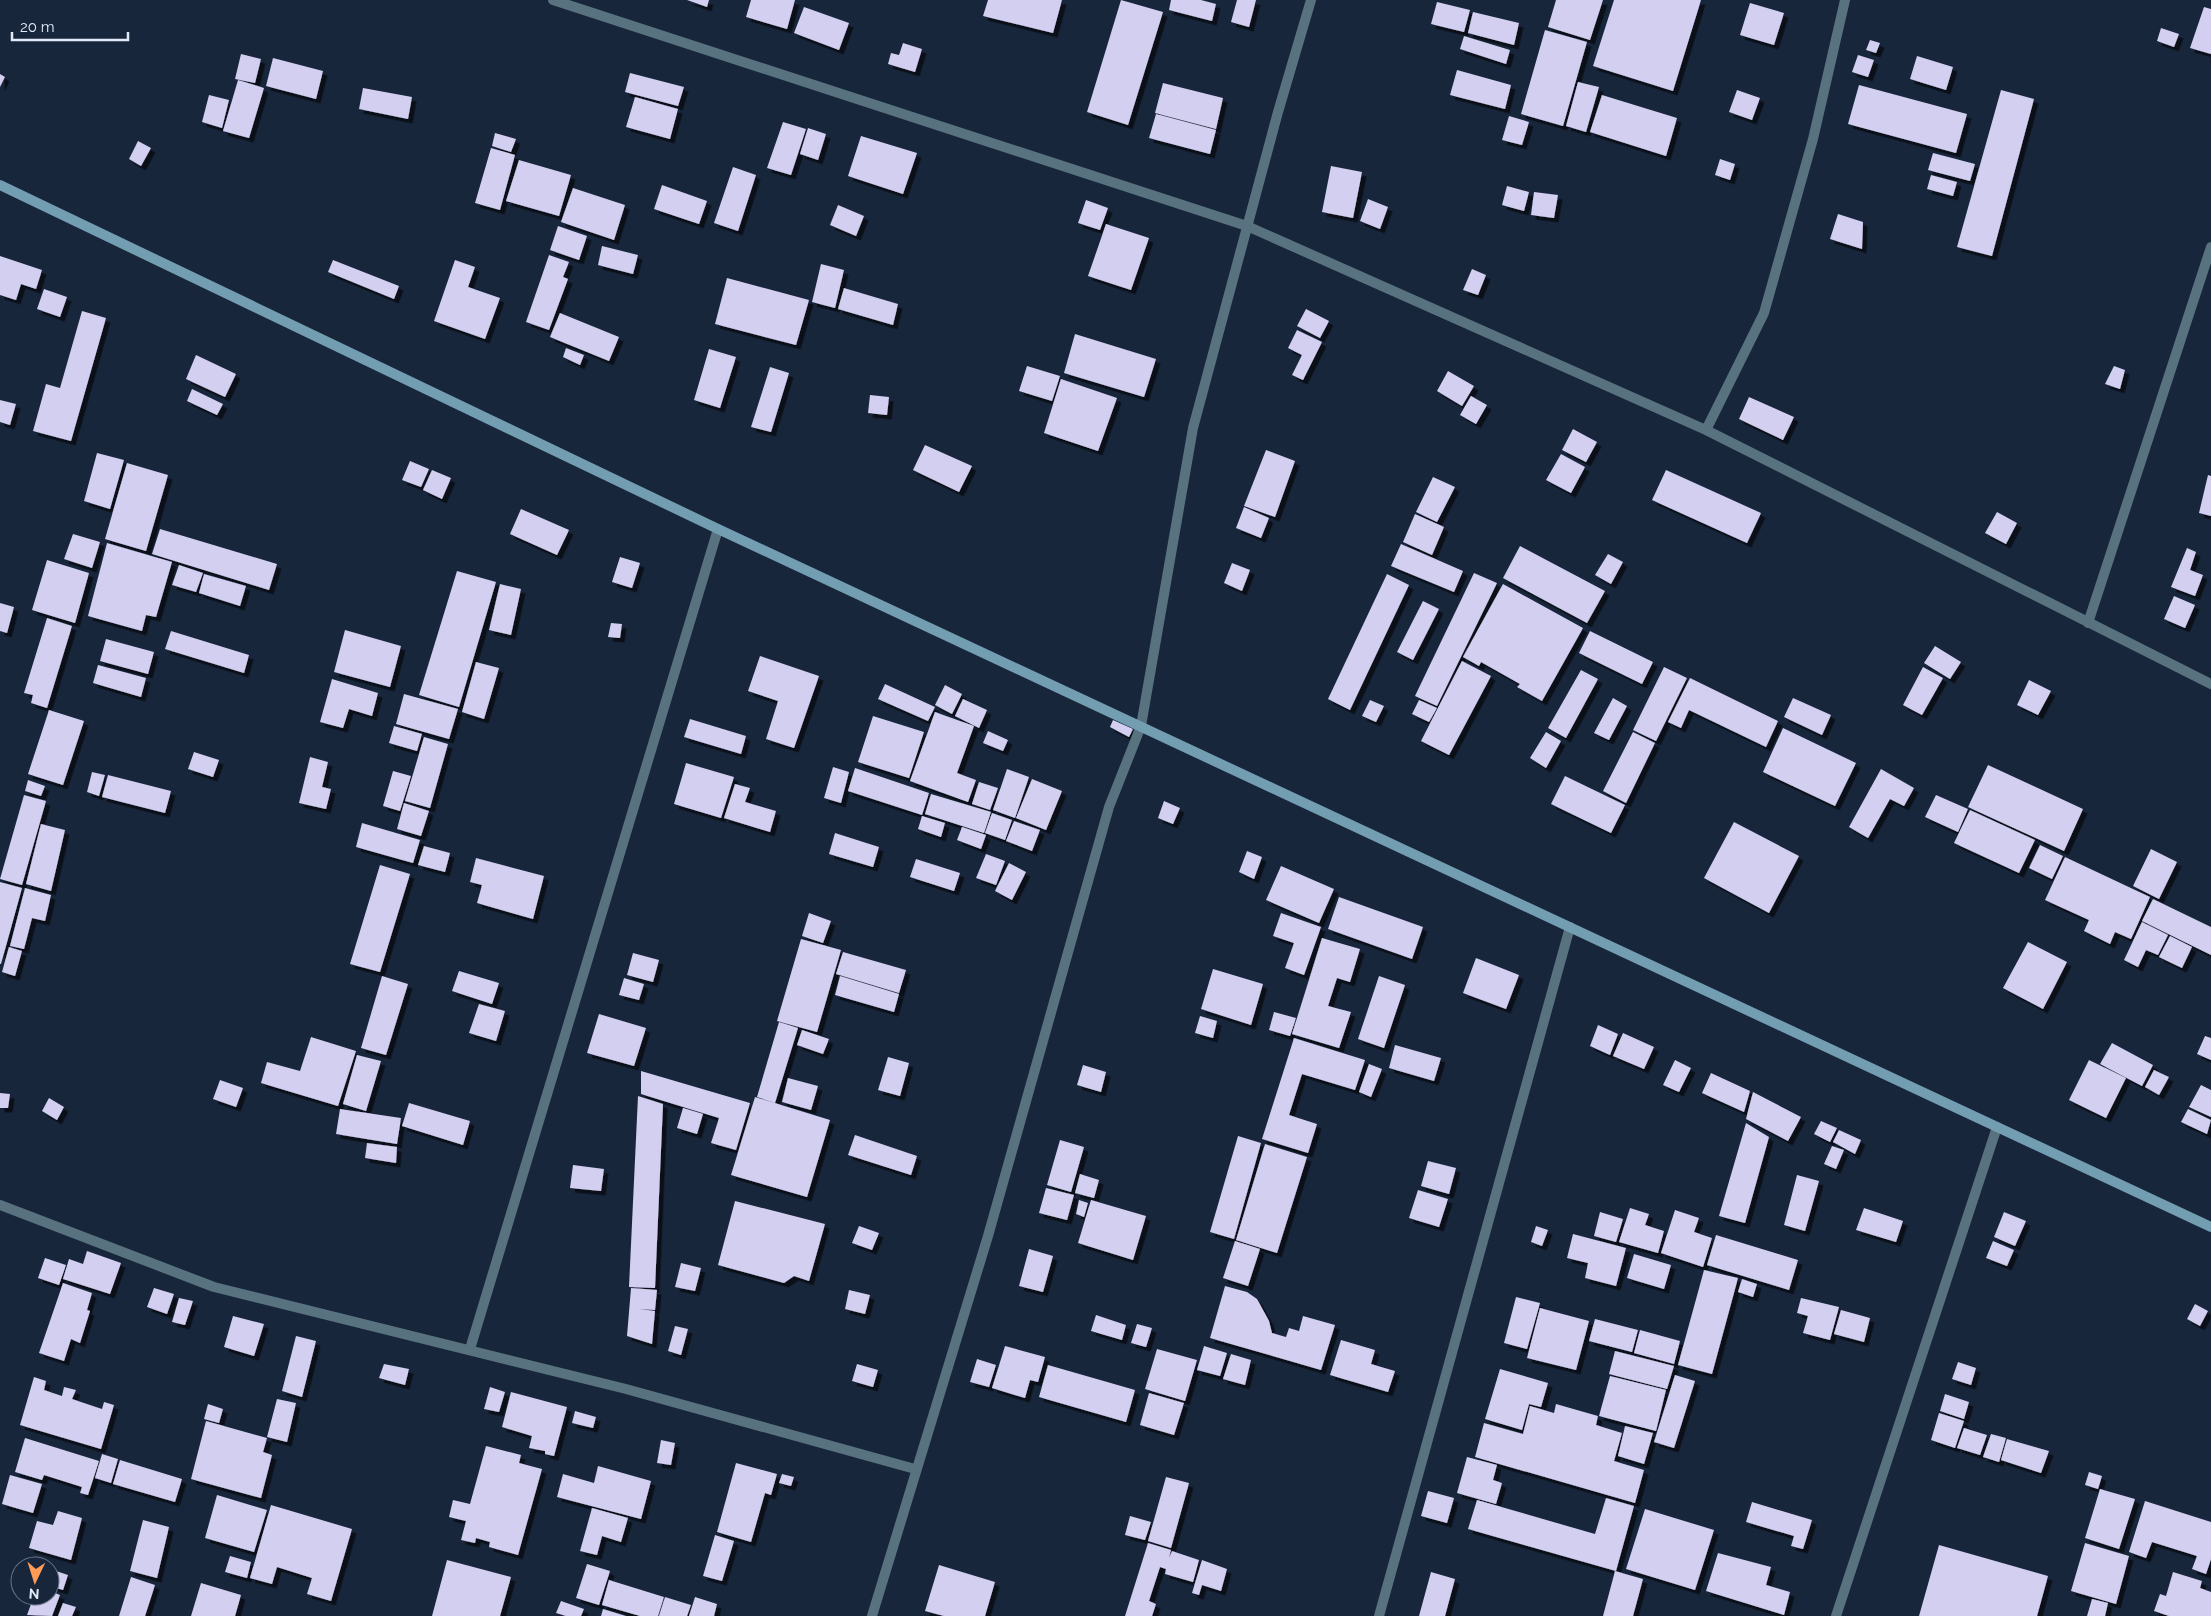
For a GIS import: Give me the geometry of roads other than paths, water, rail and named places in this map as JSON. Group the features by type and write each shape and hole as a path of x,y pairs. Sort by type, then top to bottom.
{"street":[{"path":"553,0 1247,226 1706,430 2211,684"},
{"path":"872,1616 915,1469 988,1236 1109,806 1141,726 1193,428 1247,226 1311,0"},
{"path":"1706,430 1764,313 1812,139 1845,0"},
{"path":"0,185 718,529 2211,1227"},
{"path":"2088,623 2211,247"},
{"path":"470,1349 718,529"},
{"path":"1379,1616 1570,926"},
{"path":"1836,1616 1997,1127"},
{"path":"0,1205 214,1287 626,1389 915,1469"}]}
